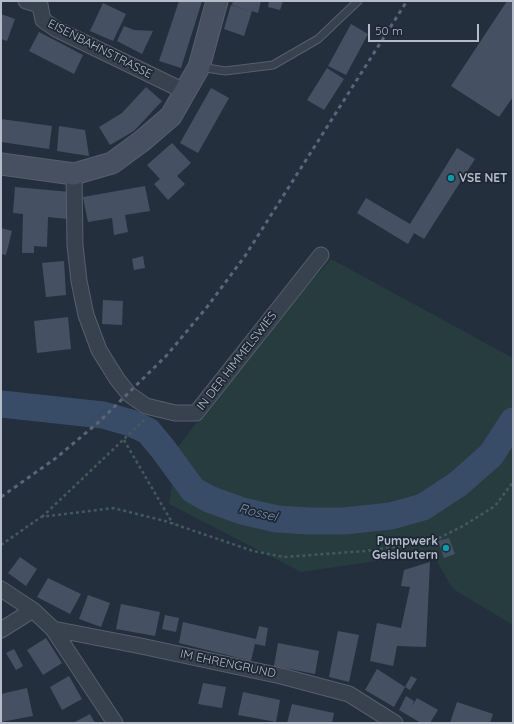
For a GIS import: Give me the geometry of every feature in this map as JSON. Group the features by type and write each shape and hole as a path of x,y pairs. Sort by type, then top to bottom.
{"main road":[{"path":"1,164 74,174 112,162 142,141 171,116 199,67 217,1"}],"street":[{"name":"EISENBAHNSTRASSE","path":"36,2 43,20 56,29 184,91"},
{"name":"IN DER HIMMELSWIES","path":"74,174 75,245 79,281 86,315 99,350 117,379 130,394 146,406 175,413 196,413 321,254"},
{"path":"1,589 33,610 53,629 115,723"},
{"path":"1,630 33,610"},
{"name":"IM EHRENGRUND","path":"53,629 281,676 349,694 395,723"}],"lane":[{"path":"199,67 225,71 273,65 318,40 358,1"}],"path":[{"path":"1,545 41,517 144,420"},
{"path":"124,440 173,524"},
{"path":"41,517 113,508 173,524 253,551 284,557 365,551 431,542 463,526 495,506 513,482"}],"green space":[{"path":"331,259 513,358 513,625 453,589 432,553 301,572 169,504 177,448 256,345"}],"building":[{"path":"179,1 202,1 181,68 159,61"},
{"path":"233,1 261,1 258,13 252,11 244,36 224,29 231,5 249,11 232,5"},
{"path":"269,1 283,1 280,10 268,7"},
{"path":"507,1 513,1 513,97 499,117 451,86"},
{"path":"103,3 126,14 113,41 90,31"},
{"path":"1,14 15,19 7,41 1,39"},
{"path":"351,24 368,34 346,75 328,66"},
{"path":"124,26 134,30 153,31 142,54 117,41"},
{"path":"39,32 83,55 74,74 29,51"},
{"path":"327,68 344,79 324,110 307,100"},
{"path":"146,87 162,101 134,131 110,145 99,127 122,113"},
{"path":"211,88 229,98 198,153 180,143"},
{"path":"1,119 52,126 49,149 1,142"},
{"path":"59,126 85,130 89,156 57,151"},
{"path":"172,143 191,163 177,176 185,184 168,200 154,184 160,179 147,165"},
{"name":"VSE NET","path":"457,148 475,159 424,239 414,233 408,244 357,213 366,198 410,224"},
{"path":"145,186 150,211 125,215 128,232 114,235 112,218 88,222 83,197"},
{"path":"15,187 70,192 68,219 48,217 47,247 34,246 34,253 22,253 23,214 13,213"},
{"path":"1,228 12,231 6,255 1,254"},
{"path":"143,256 145,268 134,270 132,259"},
{"path":"64,261 66,295 46,297 42,263"},
{"path":"103,300 123,301 122,325 102,324"},
{"path":"68,317 71,349 37,353 34,321"},
{"name":"Pumpwerk Geislautern","path":"449,538 455,554 444,558 438,541"},
{"path":"20,557 37,569 26,586 8,573"},
{"path":"430,562 426,647 397,646 393,666 370,661 377,623 401,628 410,587 401,586 404,570"},
{"path":"48,578 81,594 70,614 37,597"},
{"path":"88,595 110,603 101,627 79,619"},
{"path":"121,604 160,612 155,636 116,629"},
{"path":"165,615 179,618 176,632 162,629"},
{"path":"183,622 256,639 259,626 268,628 265,646 255,644 251,661 179,643"},
{"path":"338,631 359,635 349,682 329,677"},
{"path":"46,638 62,663 43,675 27,650"},
{"path":"278,643 319,651 315,674 274,666"},
{"path":"14,649 23,666 16,670 6,653"},
{"path":"377,669 405,687 394,707 365,690"},
{"path":"69,676 82,699 62,710 50,687"},
{"path":"411,676 417,679 410,690 405,687"},
{"path":"203,683 226,687 222,708 198,704"},
{"path":"27,688 33,716 1,722 1,694"},
{"path":"243,692 280,700 276,722 238,715"},
{"path":"406,696 414,701 412,706 417,698 438,710 430,723 421,723 399,710"},
{"path":"457,702 493,714 490,723 450,723"},
{"path":"292,704 334,713 332,723 287,723"},
{"path":"90,714 95,723 73,723"}],"waterway":[{"name":"Rossel","path":"1,404 103,415 131,423 148,431 193,490 209,499 242,511 277,519 309,521 344,521 391,516 423,507 458,484 491,455 513,421"}],"railway":[{"path":"1,497 56,458 100,421 167,355 207,307 245,256 407,1"}],"place":[{"name":"VSE NET","path":"451,178"},
{"name":"Pumpwerk Geislautern","path":"446,548"}]}
